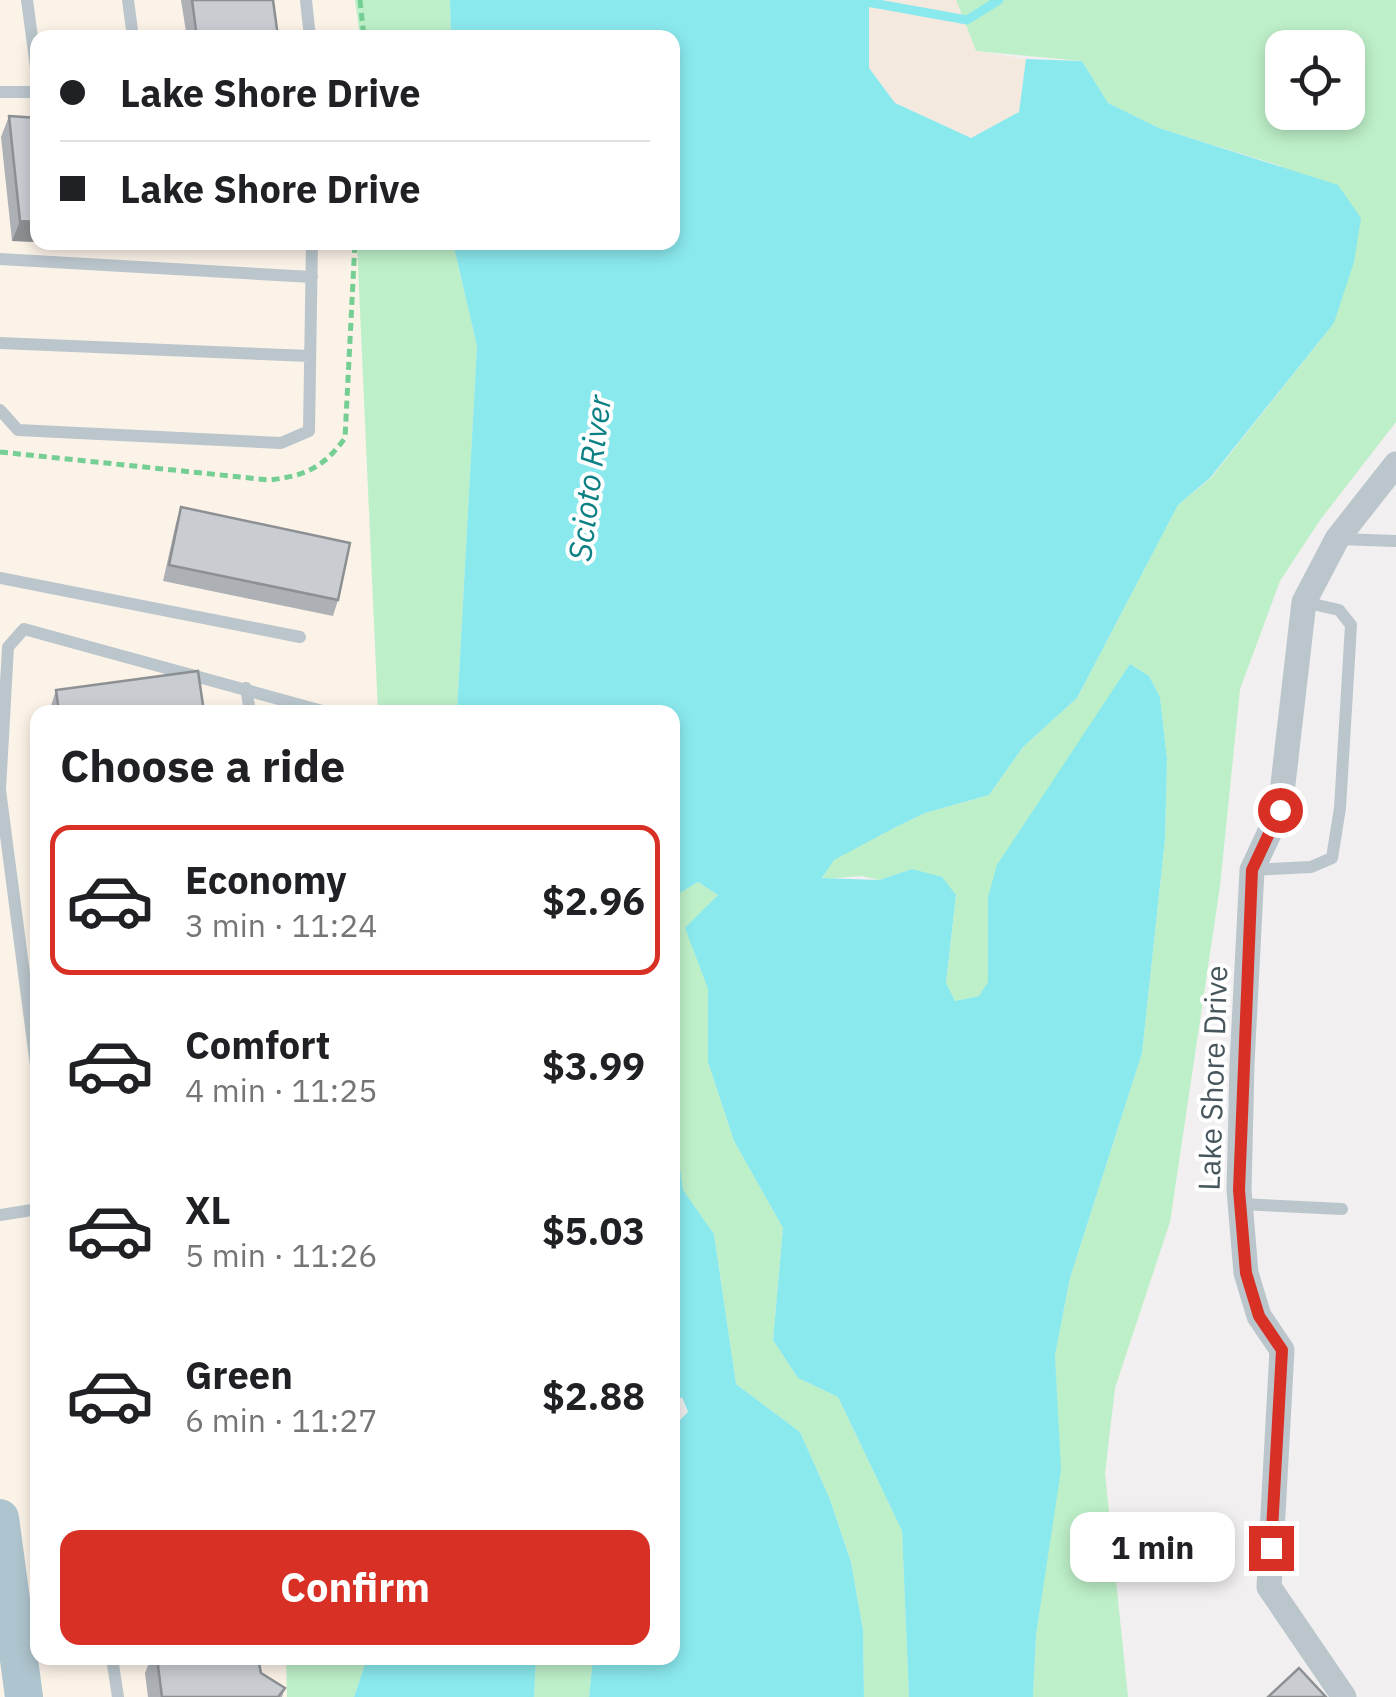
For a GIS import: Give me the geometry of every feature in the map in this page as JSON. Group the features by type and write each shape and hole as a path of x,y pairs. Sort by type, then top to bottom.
{"main road":[{"path":"0,1518 24,1697"}],"street":[{"name":"Lake Shore Drive","path":"1344,1697 1269,1587 1282,1350 1259,1316 1246,1273 1240,1204 1252,870 1280,810 1304,602 1337,539 1396,464"}],"lane":[{"path":"27,0 31,30"},
{"path":"128,0 132,30"},
{"path":"306,0 309,30"},
{"path":"0,92 30,92"},
{"path":"0,410 18,430 281,443 310,431 312,250"},
{"path":"0,259 312,276"},
{"path":"0,343 310,356"},
{"path":"1337,539 1396,542"},
{"path":"0,578 300,638"},
{"path":"1252,870 1310,867 1332,858 1340,808 1351,625 1339,610 1304,602"},
{"path":"30,1020 0,790 8,647 24,629 305,705"},
{"path":"246,688 249,705"},
{"path":"1240,1204 1342,1210"},
{"path":"0,1215 30,1211"},
{"path":"113,1665 118,1697"}],"path":[{"path":"360,0 363,30"}],"shaded area":[{"path":"0,0 355,0 359,30 30,30 30,250 357,250 378,705 30,705 30,1665 286,1665 287,1697 0,1697"}],"green space":[{"path":"355,0 450,0 451,30 359,30"},
{"path":"956,0 1396,0 1396,422 1320,520 1280,581 1240,689 1220,886 1170,1222 1115,1388 1105,1473 1128,1697 1033,1697 1036,1635 1060,1470 1055,1355 1070,1278 1142,1053 1165,839 1167,759 1160,697 1149,676 1130,664 988,897 988,983 979,996 955,1001 946,984 956,895 912,869 879,880 862,876 822,879 833,860 894,828 925,813 989,795 1023,747 1077,698 1178,505 1211,478 1334,323 1281,166 1159,128 1108,103 1082,61 976,51"},
{"path":"357,250 455,250 477,346 457,705 378,705"},
{"path":"698,882 718,895 686,929 708,989 708,1062 734,1141 783,1228 773,1340 798,1378 838,1397 902,1531 909,1697 864,1697 863,1630 851,1562 829,1497 800,1432 736,1384 714,1234 683,1190 680,1171 680,892"},
{"path":"286,1665 365,1665 354,1697 287,1697"},
{"path":"536,1665 592,1665 589,1697 534,1697"}],"sand":[{"path":"874,0 956,0 976,51 1026,59 1019,112 972,138 895,103 869,68 869,6"}],"water":[{"name":"Scioto River","path":"450,0 874,0 869,6 869,68 895,103 971,138 1019,112 1026,59 1082,61 1108,103 1159,128 1338,185 1361,218 1354,262 1334,323 1210,478 1178,505 1077,698 1023,747 989,795 925,813 894,828 834,860 822,878 879,880 912,869 942,877 956,895 946,983 955,1001 979,996 988,982 988,897 997,865 1130,664 1149,676 1160,697 1167,759 1165,839 1142,1053 1070,1278 1055,1355 1061,1470 1036,1635 1033,1697 909,1697 902,1531 838,1397 798,1378 773,1340 783,1228 734,1141 708,1062 708,989 685,928 718,895 698,882 680,893 680,705 457,705 477,346 455,250 680,250 680,30 451,30"},
{"path":"680,1168 683,1190 714,1234 736,1384 800,1432 829,1497 851,1562 863,1630 864,1697 589,1697 592,1665 680,1665 680,1420 688,1412 682,1397"},
{"path":"365,1665 536,1665 534,1697 354,1697"}],"building":[{"path":"192,0 273,0 277,30 196,30"},
{"path":"9,116 30,117 30,222 20,221"},
{"path":"181,507 350,543 338,600 169,565"},
{"path":"198,671 203,705 58,705 56,690"},
{"path":"158,1665 259,1665 261,1673 285,1688 278,1697 162,1697"},
{"path":"1299,1668 1326,1697 1268,1697"}],"waterway":[{"path":"856,0 967,20 999,0"}],"route":[{"path":"1271,1548 1282,1350 1259,1316 1246,1273 1239,1190 1252,870 1280,810"}]}
